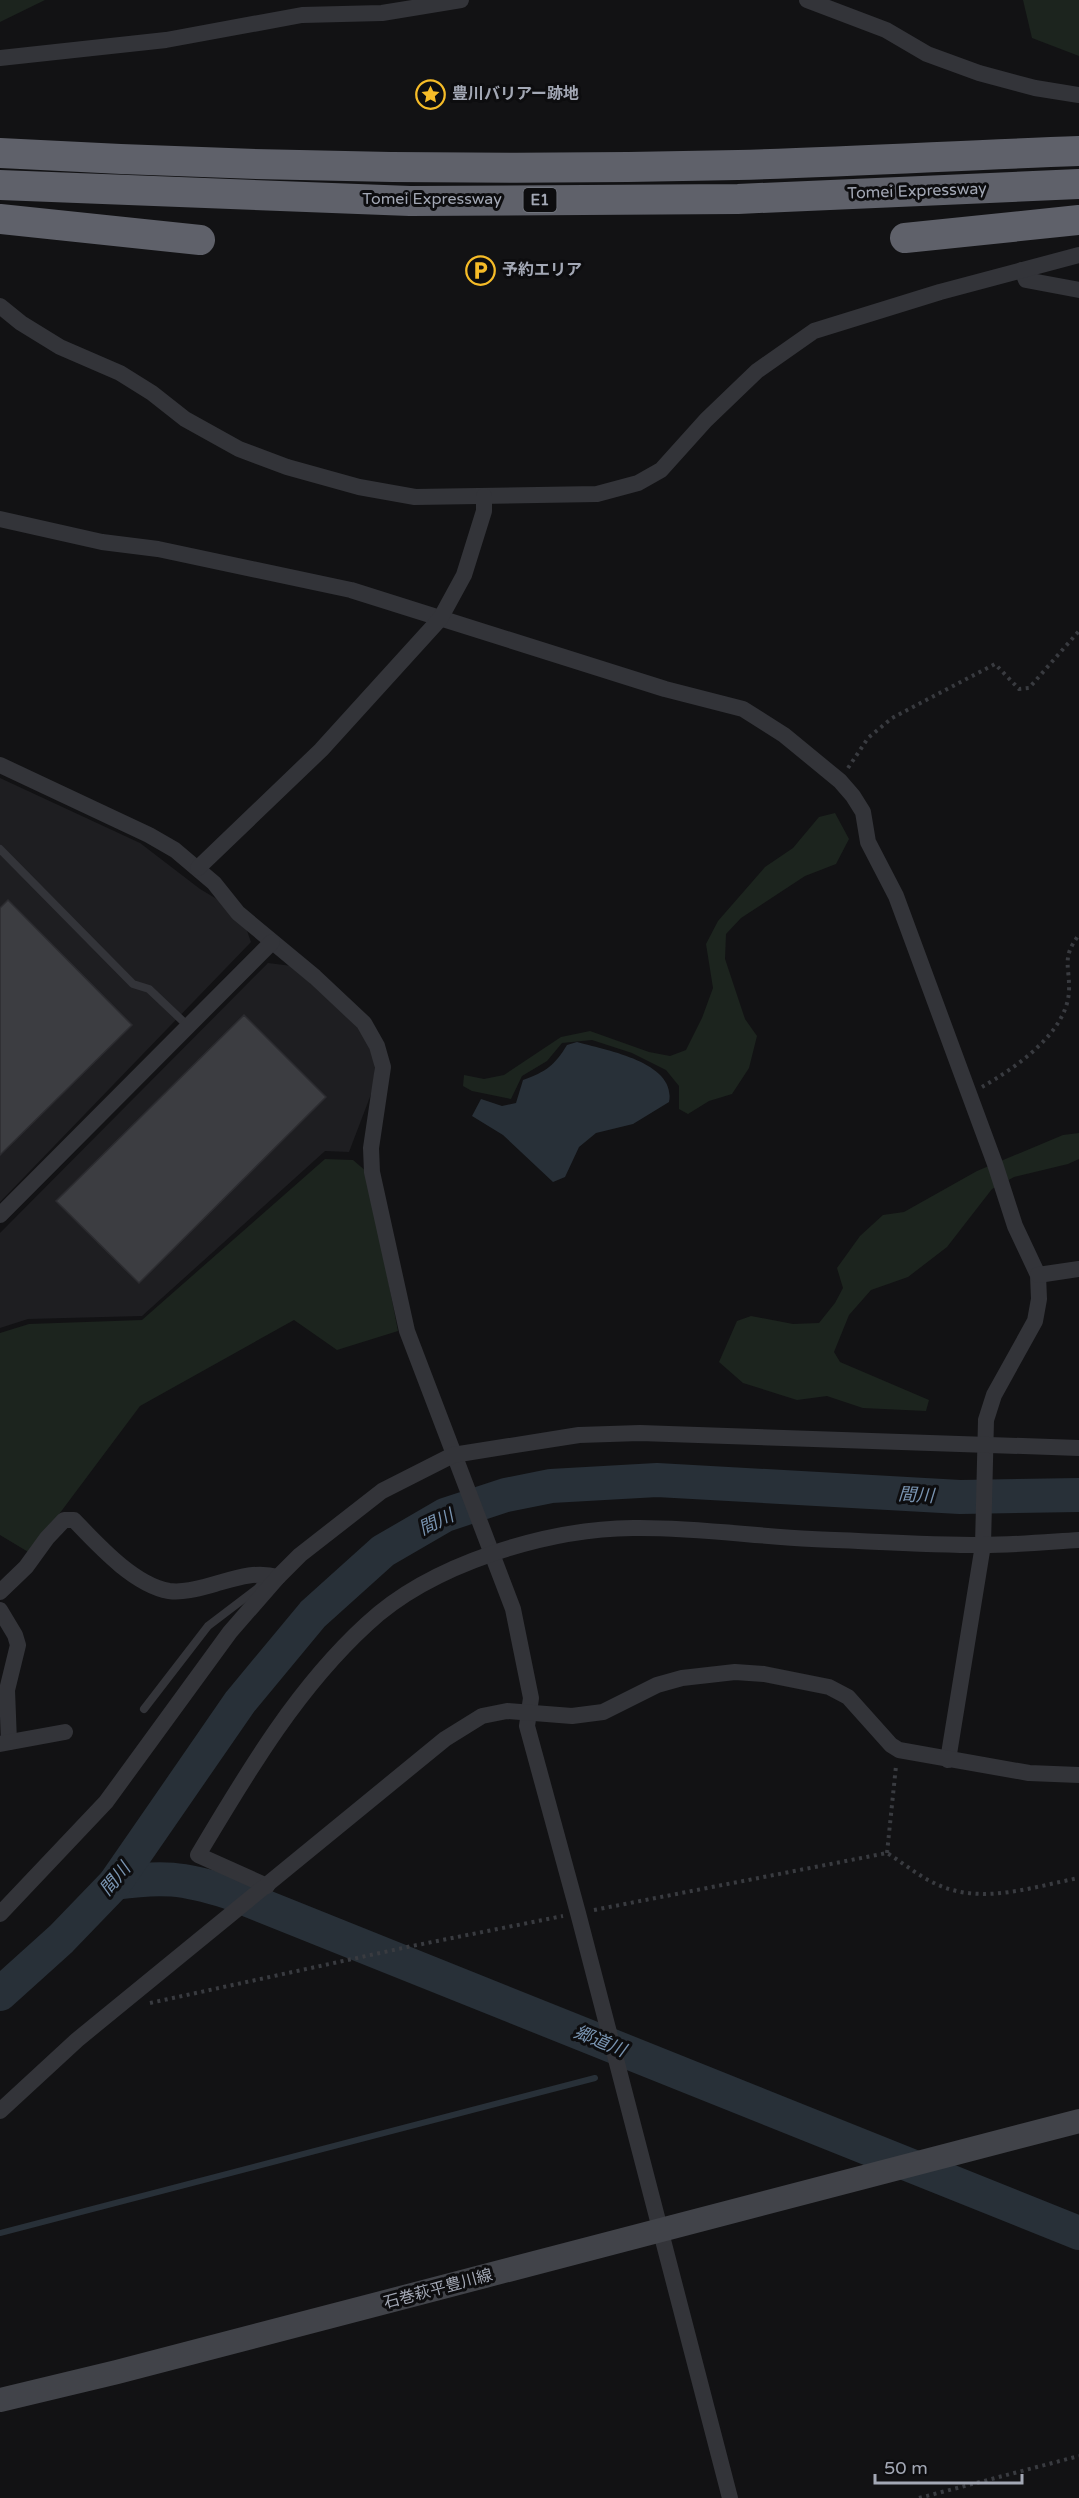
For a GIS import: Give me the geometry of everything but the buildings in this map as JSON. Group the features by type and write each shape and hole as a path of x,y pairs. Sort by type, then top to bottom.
{"highway":[{"name":"Tomei Expressway","path":"0,153 144,161 420,168 738,165 1079,151"},
{"name":"Tomei Expressway","path":"0,185 410,201 738,199 1079,184"},
{"path":"0,219 200,240"},
{"path":"905,238 1079,220"}],"main road":[{"name":"石巻萩平豊川線","path":"0,2400 117,2372 1079,2121"}],"street":[{"path":"0,58 166,40 302,15 382,13 461,0"},
{"path":"807,0 886,30 927,54 979,73 1035,88 1079,95"},
{"path":"0,306 21,323 60,347 120,373 152,393 185,419 239,449 287,467 359,487 415,497 597,494 638,483 661,470 705,420 758,371 792,344 814,331 940,292 1079,255"},
{"path":"1022,270 1026,280 1079,290"},
{"path":"198,868 321,750 440,619 467,566 484,511 484,496"},
{"path":"0,519 102,542 158,549 351,590 665,689 743,709 784,735 840,781 854,796 863,812 868,842 896,896 995,1164 1015,1226 1038,1275 1039,1299 1035,1321 994,1395 986,1420 983,1541 948,1760"},
{"path":"0,765 149,835 175,850 214,883 238,912 315,977 364,1023 377,1046 383,1067 371,1148 372,1172 407,1331 513,1609 531,1698 527,1726 730,2498"},
{"path":"0,1215 272,942"},
{"path":"1038,1275 1079,1269"},
{"path":"0,1914 106,1802 272,1575 300,1556 382,1491 455,1459 579,1435 640,1432 984,1450 1079,1448"},
{"path":"0,1592 26,1568 47,1538 64,1520 74,1520 105,1552 149,1585 170,1591 186,1591 254,1574 272,1575"},
{"path":"265,1888 198,1855 287,1713 339,1651 369,1621 401,1598 443,1573 490,1551 548,1539 631,1528 682,1529 809,1539 1079,1540"},
{"path":"0,1610 15,1635 18,1645 7,1690 4,1743 64,1732"},
{"path":"0,2111 76,2040 445,1739 482,1716 507,1711 572,1716 603,1712 657,1685 682,1678 735,1672 764,1674 828,1687 848,1697 891,1745 899,1750 1029,1773 1079,1775"}],"lane":[{"path":"0,849 133,984 149,989 188,1026"},
{"path":"144,1710 208,1626 272,1575"}],"path":[{"path":"840,781 868,738 892,718 995,664 1019,689 1029,688 1079,631"},
{"path":"968,1095 1005,1074 1051,1034 1065,1010 1069,992 1066,958 1071,945 1079,935"},
{"path":"886,1852 899,1750"},
{"path":"112,2011 412,1946 886,1852 933,1883 962,1893 989,1895 1079,1878"},
{"path":"919,2498 1079,2456"}],"shaded area":[{"path":"0,0 45,0 0,22"},
{"path":"1023,0 1079,0 1079,56 1032,38"},
{"path":"0,778 140,843 200,889 220,901 246,928 251,942 0,1202"},
{"path":"835,813 849,839 836,864 805,876 741,918 726,934 725,959 745,1019 757,1036 749,1068 732,1094 709,1101 688,1114 679,1109 679,1086 666,1070 632,1053 592,1040 562,1043 547,1061 522,1076 511,1099 472,1091 463,1086 464,1075 484,1079 504,1075 561,1037 590,1031 649,1052 670,1056 686,1050 702,1018 713,988 706,944 718,921 765,867 793,848 819,817"},
{"path":"268,963 292,966 364,1033 375,1063 373,1089 349,1152 325,1151 142,1316 28,1319 0,1328 0,1233"},
{"path":"577,1042 621,1054 651,1068 662,1077 668,1088 669,1102 633,1124 596,1133 579,1147 565,1177 553,1182 503,1135 472,1116 481,1099 502,1106 516,1103 523,1080 549,1067 567,1045"},
{"path":"1079,1133 1079,1159 1068,1164 1014,1177 992,1189 947,1247 908,1277 871,1290 849,1315 834,1352 840,1362 929,1400 926,1411 863,1408 827,1396 797,1400 743,1383 719,1362 737,1321 751,1316 793,1324 819,1323 835,1303 843,1288 837,1268 860,1236 883,1215 904,1212 977,1171 1063,1135"},
{"path":"325,1159 353,1160 367,1172 398,1331 337,1350 294,1320 140,1406 30,1553 0,1535 0,1333 29,1324 142,1320"}],"waterway":[{"name":"間川","path":"0,1994 61,1939 115,1883 240,1702 313,1614 383,1551 445,1515 506,1495 551,1486 657,1480 960,1497 1079,1495"},
{"name":"郷道川","path":"115,1883 160,1879 185,1881 228,1892 1079,2233"},
{"path":"0,2233 595,2078"}],"place":[{"name":"豊川バリアー跡地","path":"431,94"},
{"name":"予約エリア","path":"481,270"}]}
